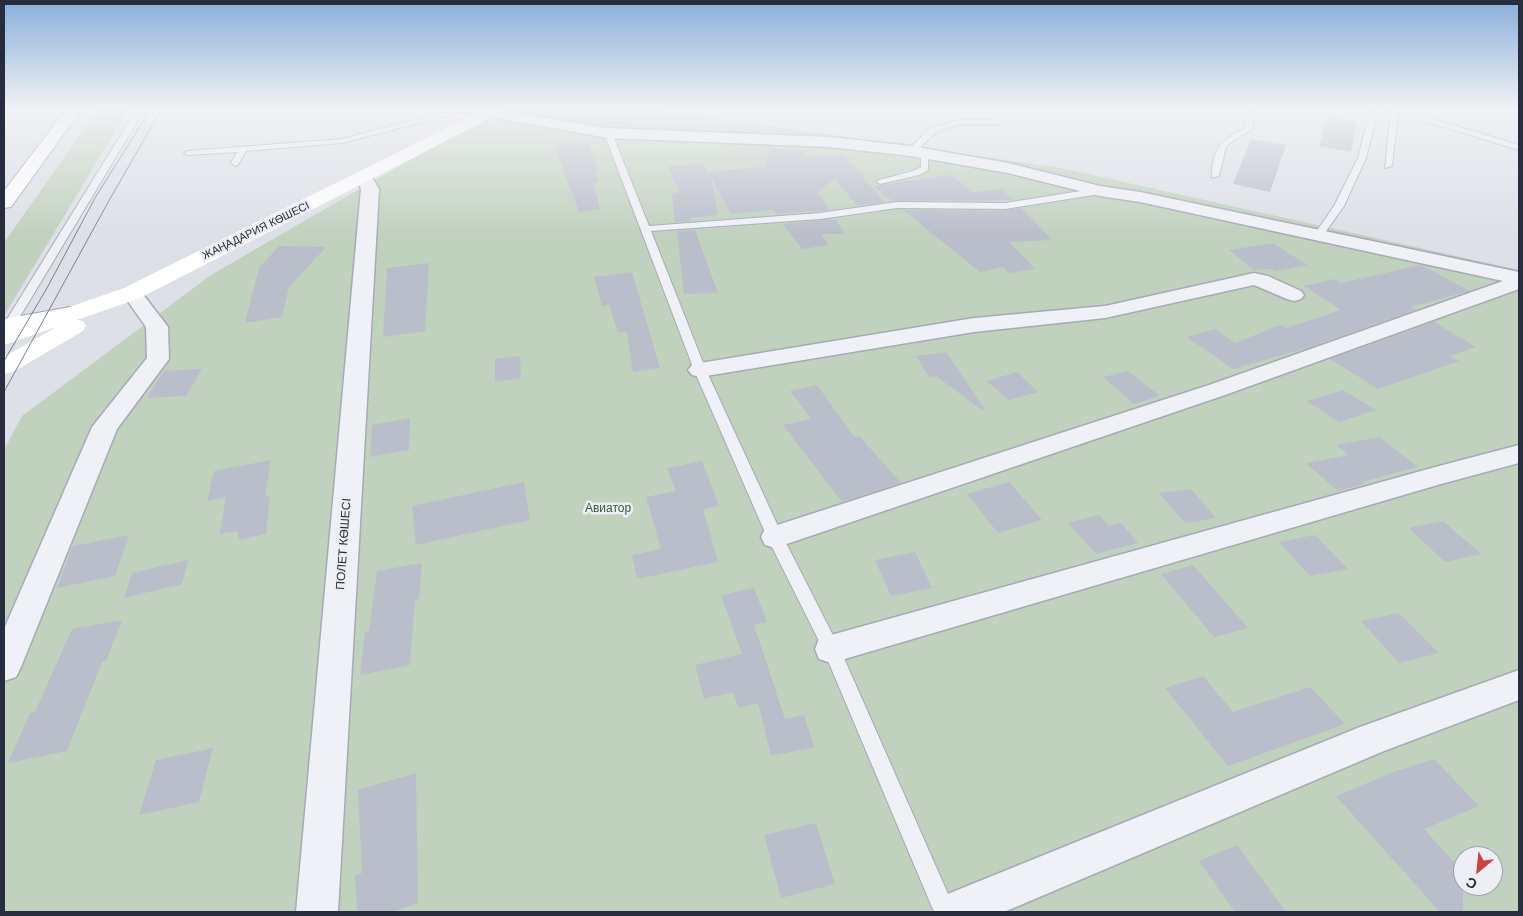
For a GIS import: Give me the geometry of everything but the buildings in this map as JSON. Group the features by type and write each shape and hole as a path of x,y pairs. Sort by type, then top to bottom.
{"street":[{"path":"4,203 44,150"},
{"name":"ЖАҢАДАРИЯ КӨШЕСІ","path":"6,330 70,314 132,293 419,150"},
{"path":"898,150 1008,168 1100,191 1140,197 1519,278"},
{"name":"ПОЛЕТ КӨШЕСІ","path":"318,912 370,189 364,178"},
{"path":"700,370 974,324 1105,312 1254,279 1261,280 1294,295"},
{"path":"775,537 1217,390 1519,282"},
{"path":"4,367 132,293 157,327 158,360 105,426 4,667"},
{"path":"831,649 1420,480 1519,454"},
{"path":"955,912 1373,740 1519,685"}],"lane":[{"path":"6,330 116,150"},
{"path":"188,153 233,150"},
{"path":"235,162 243,150"},
{"path":"614,150 700,370 775,537 831,649 945,912"},
{"path":"1215,176 1220,150"},
{"path":"1319,235 1339,206 1364,150"},
{"path":"1388,166 1390,150"},
{"path":"880,181 916,173 925,168 918,152"},
{"path":"644,229 820,216 897,205 1005,206 1100,191"}],"green space":[{"path":"69,150 104,150 4,316 4,243"},
{"name":"Авиатор","path":"427,150 934,150 1061,168 1519,270 1519,912 4,912 4,450 22,416 211,275"}],"tram line":[{"path":"4,361 47,288 95,198 125,150"},
{"path":"4,392 138,150"}]}
